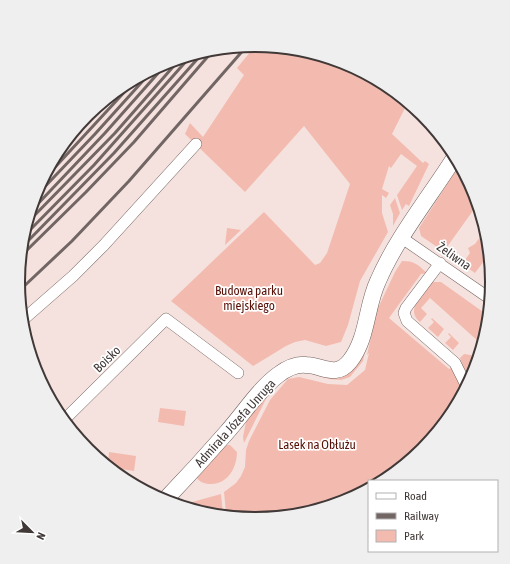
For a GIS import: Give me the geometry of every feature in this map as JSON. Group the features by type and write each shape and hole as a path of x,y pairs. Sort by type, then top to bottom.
{"street":[{"path":"28,316 78,271 196,144"},
{"name":"Admirała Józefa Unruga","path":"169,495 228,432 258,395 278,376 296,366 307,364 330,371 340,368 349,362 360,342 375,285 382,271 451,163"},
{"name":"Żeliwna","path":"402,238 485,295"},
{"path":"440,264 406,308 404,314 407,321 455,363 463,379"},
{"name":"Boisko","path":"68,416 166,319 238,373"}],"green space":[{"name":"Budowa parku miejskiego","path":"250,52 270,52 300,56 315,60 329,64 357,76 383,91 405,108 392,134 423,163 425,161 429,164 409,206 406,204 402,210 397,195 417,166 401,154 391,168 389,166 382,189 389,193 386,198 382,195 382,213 388,232 360,281 348,325 341,342 326,346 305,340 295,342 253,366 171,301 264,212 315,265 320,263 327,253 350,184 304,126 245,192 185,134 190,123 203,137 244,75 237,68"},
{"path":"456,170 474,210 447,247 465,260 470,253 468,248 475,244 481,237 484,261 475,273 421,236 419,228"},
{"path":"395,198 400,213 393,226 393,214 390,205"},
{"path":"227,228 241,230 225,245"},
{"name":"Lasek na Obłużu","path":"402,261 416,264 427,273 421,274 389,318 449,369 452,367 460,385 446,410 428,434 407,455 383,473 372,480 368,480 368,482 357,488 329,500 300,508 270,512 240,512 226,510 224,492 236,483 241,476 245,467 246,450 249,441 270,400 288,379 299,377 328,384 347,385 365,370 377,310 395,272"},
{"path":"432,282 441,282 483,312 477,341 430,298 421,308 427,314 420,322 414,312 420,296"},
{"path":"374,309 363,361 350,377 341,380 329,379 312,374 313,372 336,379 343,377 353,369"},
{"path":"432,318 444,329 438,337 428,328 434,322 431,319"},
{"path":"449,333 459,343 453,350 445,343 451,337 448,334"},
{"path":"464,354 473,355 465,374 460,358"},
{"path":"278,383 267,397 244,443 243,437 247,417"},
{"path":"160,408 186,411 184,426 158,422"},
{"path":"225,445 230,445 237,452 232,471 221,482 208,484 201,482 196,476"},
{"path":"109,452 136,456 134,471 122,469 108,459"},
{"path":"221,494 223,510 210,508 190,503"}],"railway":[{"path":"25,285 72,241 129,181 242,52"},
{"path":"27,250 134,142 208,57"},
{"path":"29,240 114,153 197,59"},
{"path":"31,229 94,165 185,63"},
{"path":"35,215 115,133 172,68"},
{"path":"40,202 105,133 157,74"},
{"path":"47,184 142,82"},
{"path":"58,164 122,95"}]}
